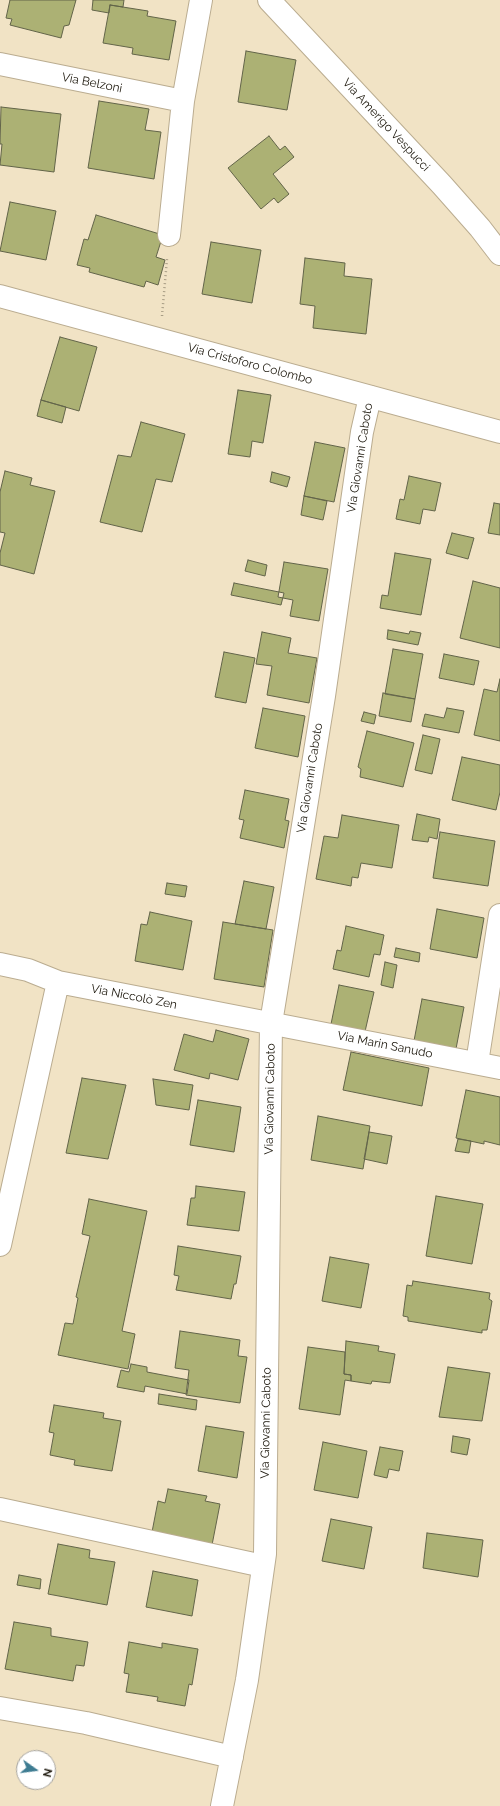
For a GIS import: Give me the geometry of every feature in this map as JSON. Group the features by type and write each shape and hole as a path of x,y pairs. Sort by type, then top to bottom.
{"street":[{"path":"169,235 184,101 201,0"},
{"name":"Via Amerigo Vespucci","path":"268,0 442,185 480,228 500,254"},
{"name":"Via Belzoni","path":"0,64 184,101"},
{"name":"Via Cristoforo Colombo","path":"0,296 500,432"},
{"name":"Via Giovanni Caboto","path":"222,1806 248,1680 265,1554 271,1023 324,696 362,432 370,396"},
{"path":"477,1063 500,914"},
{"name":"Via Niccolò Zen","path":"0,964 28,970 58,982 271,1023"},
{"path":"0,1245 58,982"},
{"name":"Via Marin Sanudo","path":"271,1023 500,1068"},
{"path":"0,1509 263,1566"},
{"path":"0,1708 86,1723 232,1757"}],"path":[{"path":"162,319 169,235"}],"building":[{"path":"10,0 76,0 69,25 64,26 61,38 10,25 12,19 6,18"},
{"path":"93,0 124,0 123,7 110,5 109,13 92,10"},
{"path":"110,5 148,11 147,16 176,21 169,60 132,54 133,48 103,43"},
{"path":"246,51 296,60 287,110 238,102"},
{"path":"99,101 149,109 145,130 161,132 154,179 88,168"},
{"path":"1,107 61,114 54,172 0,165 2,144 0,144"},
{"path":"269,136 280,150 285,146 294,157 273,174 289,194 278,203 274,198 261,209 228,168"},
{"path":"10,202 56,211 46,260 0,251"},
{"path":"96,215 163,235 156,257 165,260 158,285 146,281 144,287 89,272 90,268 77,265 84,239 88,240"},
{"path":"211,242 261,250 252,303 202,294"},
{"path":"305,258 345,263 344,276 372,279 366,334 313,328 315,306 300,304"},
{"path":"60,337 97,347 79,411 41,400"},
{"path":"238,390 271,395 263,443 252,441 250,457 228,454"},
{"path":"41,400 66,407 62,423 37,416"},
{"path":"141,422 185,434 172,482 156,479 142,532 100,522 118,455 131,457"},
{"path":"315,442 345,448 334,502 304,496"},
{"path":"5,471 32,478 30,485 55,491 34,574 0,565 0,553 5,533 0,532 0,492"},
{"path":"272,472 290,477 287,487 270,482"},
{"path":"409,476 441,483 435,511 423,509 420,524 396,519 400,499 404,500"},
{"path":"304,496 327,501 323,520 301,515"},
{"path":"494,503 500,504 500,535 488,533"},
{"path":"452,533 474,538 468,559 446,553"},
{"path":"395,553 431,559 421,615 380,608 382,595 388,596"},
{"path":"248,560 267,565 265,576 245,571"},
{"path":"284,562 328,569 319,621 290,616 293,600 278,597"},
{"path":"473,581 500,588 500,648 460,638"},
{"path":"234,583 284,593 281,605 231,595"},
{"path":"388,630 409,634 410,631 421,633 418,645 387,639"},
{"path":"262,632 291,638 288,653 317,658 309,703 267,695 272,666 256,664"},
{"path":"393,649 423,654 415,699 385,694"},
{"path":"224,652 255,658 246,703 215,697"},
{"path":"444,654 479,661 474,685 439,678"},
{"path":"500,679 500,741 474,735 484,689 497,692"},
{"path":"383,693 415,699 411,722 379,716"},
{"path":"263,708 305,716 298,757 255,748"},
{"path":"447,708 464,711 459,733 422,726 425,714 444,718"},
{"path":"364,712 376,715 374,724 361,721"},
{"path":"367,731 414,743 403,787 360,777 361,769 358,767"},
{"path":"423,735 440,739 432,774 415,770"},
{"path":"462,757 500,765 500,792 496,810 452,800"},
{"path":"245,790 289,799 285,820 289,821 284,848 240,838 244,820 239,819"},
{"path":"417,814 440,819 437,839 429,837 428,842 412,840"},
{"path":"342,815 399,825 392,868 361,863 358,878 352,877 351,886 316,879 324,836 338,838"},
{"path":"440,832 495,841 488,886 433,878"},
{"path":"244,881 274,887 266,929 235,924"},
{"path":"167,883 187,886 185,897 165,894"},
{"path":"437,909 484,918 477,958 430,949"},
{"path":"150,912 192,921 183,970 135,961 141,924 147,925"},
{"path":"223,922 273,930 264,987 214,979"},
{"path":"346,926 384,935 380,955 374,954 369,977 333,969 337,950 341,951"},
{"path":"396,948 420,953 419,962 394,957"},
{"path":"385,962 397,965 393,988 381,985"},
{"path":"339,985 374,992 364,1036 330,1029"},
{"path":"422,999 464,1007 455,1054 413,1046"},
{"path":"216,1030 249,1039 238,1080 210,1073 209,1079 174,1070 184,1034 213,1042"},
{"path":"351,1052 429,1068 422,1106 343,1090"},
{"path":"82,1078 126,1085 108,1159 66,1153"},
{"path":"153,1079 193,1085 189,1110 156,1105"},
{"path":"466,1090 500,1097 500,1145 484,1141 484,1144 456,1138"},
{"path":"198,1100 241,1107 234,1152 190,1145"},
{"path":"318,1116 370,1126 363,1169 311,1160"},
{"path":"369,1132 392,1136 387,1164 364,1159"},
{"path":"458,1139 471,1141 469,1153 455,1151"},
{"path":"196,1186 245,1192 239,1231 187,1225 191,1198 195,1198"},
{"path":"436,1196 483,1204 472,1264 426,1256"},
{"path":"89,1199 147,1211 122,1331 135,1334 128,1369 58,1355 65,1323 73,1324 78,1298 76,1297 90,1236 82,1234"},
{"path":"178,1246 241,1256 236,1284 234,1284 231,1299 176,1290 179,1276 174,1275"},
{"path":"330,1257 369,1264 361,1308 322,1301"},
{"path":"413,1281 490,1293 489,1299 492,1301 487,1330 482,1330 482,1333 408,1321 408,1317 403,1316 407,1285 412,1286"},
{"path":"180,1331 240,1340 238,1356 247,1357 240,1403 186,1395 189,1370 175,1368"},
{"path":"346,1341 379,1346 378,1351 395,1354 390,1383 372,1381 371,1384 351,1381 351,1375 344,1374"},
{"path":"308,1347 345,1352 344,1374 351,1375 351,1381 345,1380 340,1415 299,1409"},
{"path":"131,1364 147,1367 147,1372 189,1380 187,1394 145,1386 144,1392 117,1387 121,1370 129,1372"},
{"path":"448,1367 490,1373 482,1421 439,1417"},
{"path":"159,1394 197,1400 196,1410 158,1404"},
{"path":"54,1405 104,1413 103,1418 121,1421 112,1471 74,1465 75,1460 50,1455 54,1433 49,1432"},
{"path":"206,1426 244,1432 237,1478 198,1471"},
{"path":"453,1436 470,1439 467,1455 451,1452"},
{"path":"323,1442 367,1451 358,1498 314,1490"},
{"path":"380,1447 403,1451 399,1471 389,1469 387,1478 374,1475"},
{"path":"168,1489 207,1496 205,1501 220,1504 212,1545 152,1532 158,1501 165,1503"},
{"path":"331,1519 372,1527 364,1569 322,1561"},
{"path":"427,1533 483,1540 478,1577 423,1568"},
{"path":"58,1544 90,1550 89,1558 115,1562 107,1605 48,1594"},
{"path":"153,1571 198,1580 192,1616 146,1607"},
{"path":"19,1575 41,1579 40,1589 17,1585"},
{"path":"14,1622 51,1628 51,1636 88,1642 84,1666 76,1665 73,1681 5,1669"},
{"path":"129,1642 162,1648 162,1643 198,1649 192,1685 189,1684 185,1706 157,1701 158,1697 126,1692 129,1674 124,1673"}]}
